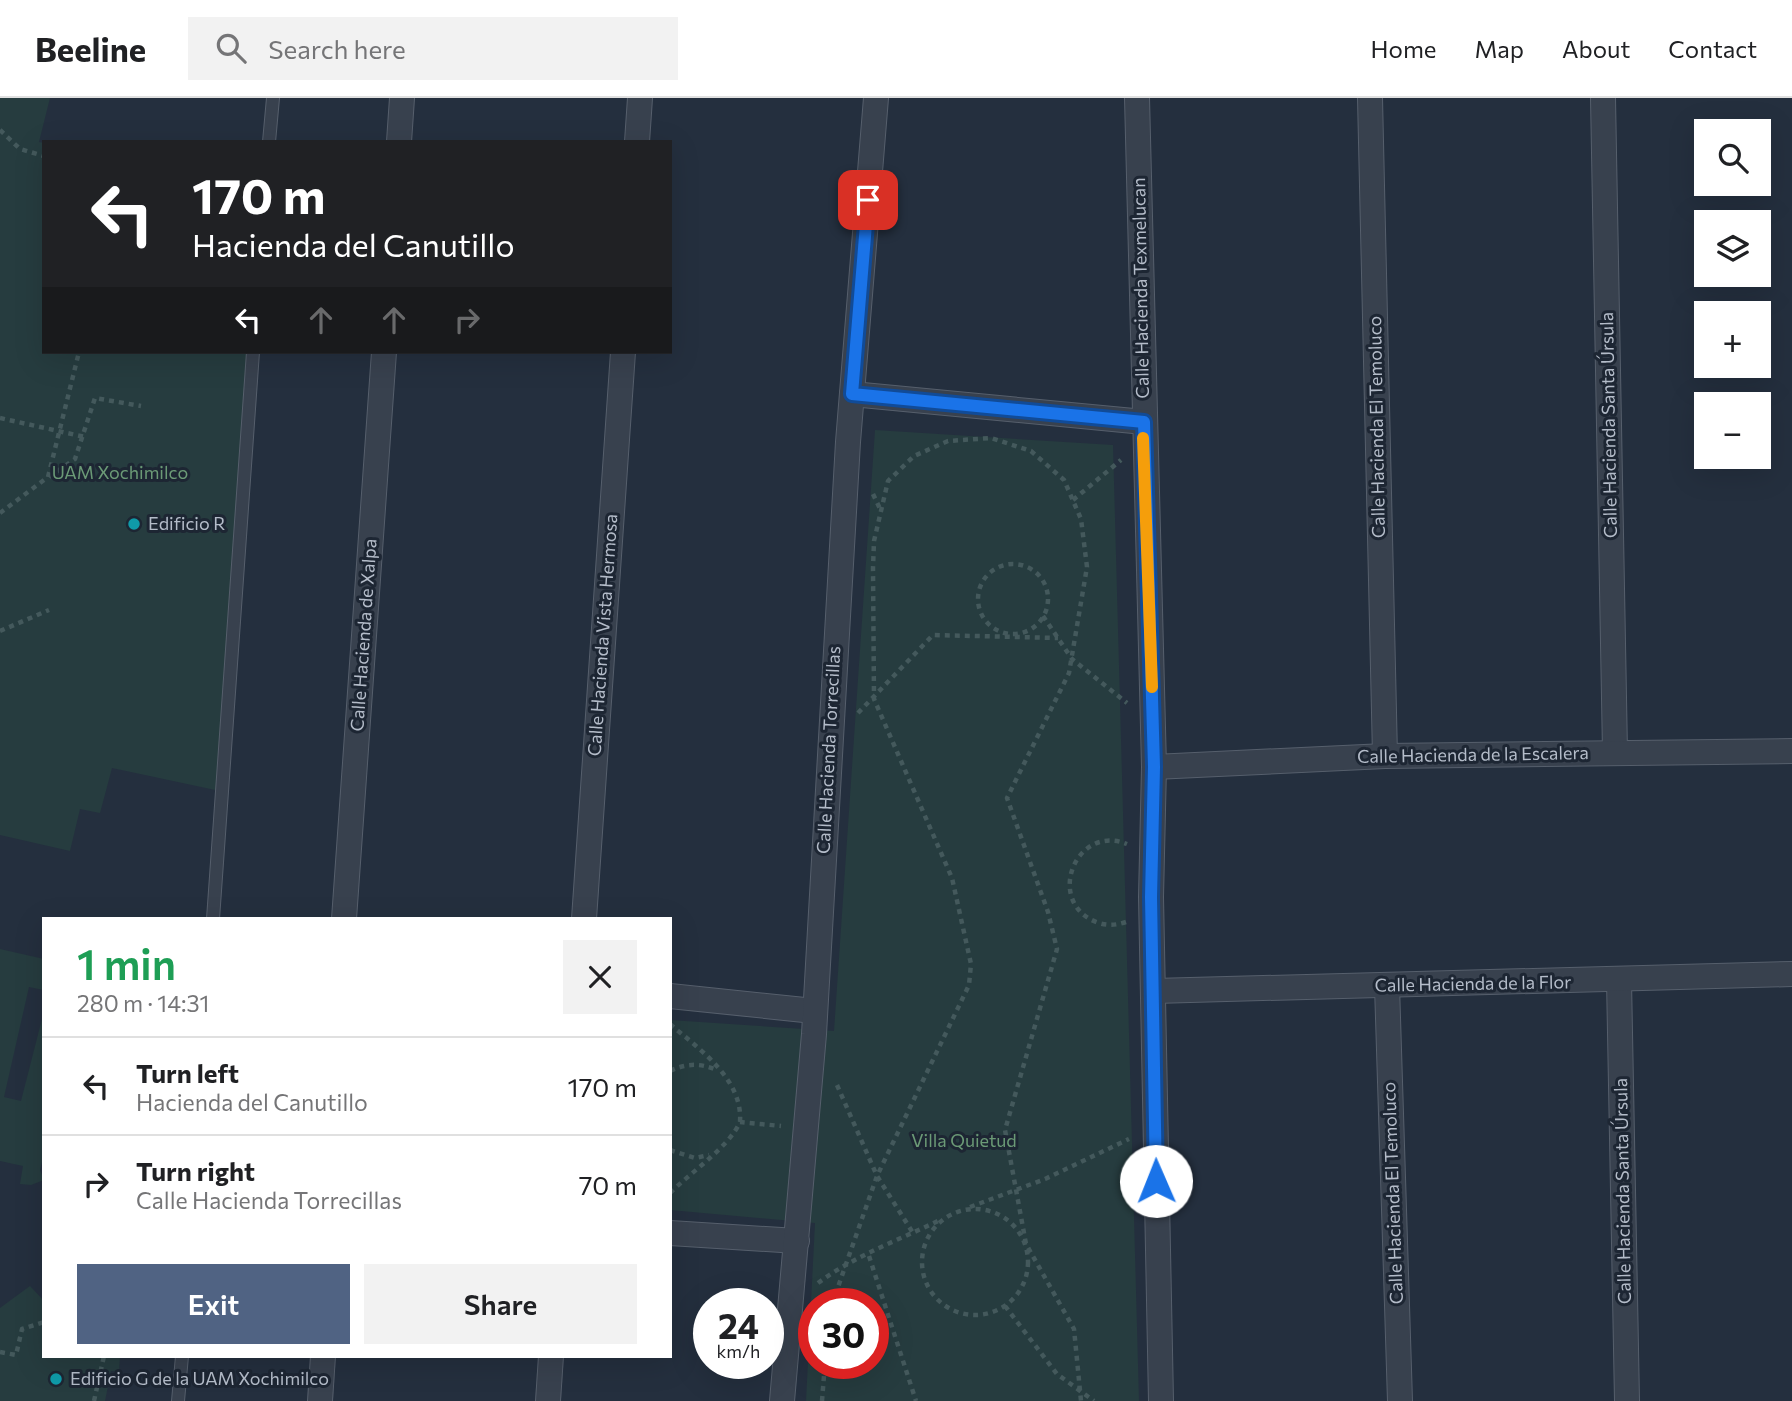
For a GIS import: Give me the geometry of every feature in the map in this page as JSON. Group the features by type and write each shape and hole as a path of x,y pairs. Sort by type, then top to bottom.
{"street":[{"path":"399,140 402,98"},
{"path":"637,140 640,98"},
{"name":"Calle Hacienda Torrecillas","path":"782,1401 807,1129 829,734 852,394 876,98"},
{"name":"Calle Hacienda Texmelucan","path":"1137,98 1154,767 1151,897 1161,1401"},
{"name":"Calle Hacienda El Temoluco","path":"1370,98 1385,756"},
{"name":"Calle Hacienda Santa Úrsula","path":"1603,98 1615,752"},
{"name":"Calle Hacienda de Xalpa","path":"344,917 384,354"},
{"name":"Calle Hacienda Vista Hermosa","path":"584,917 623,354"},
{"path":"852,394 1144,431"},
{"name":"Calle Hacienda de la Escalera","path":"1154,767 1385,756 1792,751"},
{"name":"Calle Hacienda de la Flor","path":"1154,991 1792,974"},
{"name":"Calle Hacienda Santa Úrsula","path":"1619,980 1627,1401"},
{"name":"Calle Hacienda El Temoluco","path":"1387,986 1400,1401"},
{"path":"672,996 814,1011"},
{"path":"672,1233 797,1241"},
{"path":"320,1401 323,1358"},
{"path":"548,1401 551,1358"}],"lane":[{"path":"269,140 273,98"},
{"path":"212,917 253,354"},
{"path":"178,1401 182,1358"}],"path":[{"path":"0,130 20,149 42,155"},
{"path":"48,477 79,354"},
{"path":"0,513 75,458 85,438 95,398 141,406"},
{"path":"0,418 85,438"},
{"path":"1073,500 1144,431"},
{"path":"838,1288 877,1176 961,1004 969,985 971,964 953,878 874,699 873,554 888,481 914,456 948,441 991,438 1031,450 1065,480 1081,519 1087,567 1069,673 1007,798 1048,912 1057,949 1005,1130 1026,1244 1074,1329 1081,1401"},
{"path":"1043,616 1026,631 1004,632 985,620 977,598 979,587 994,570 1016,564 1037,574 1047,594 1043,616 1072,659 1153,723"},
{"path":"0,631 49,610"},
{"path":"829,734 850,721 874,699 933,635 1058,638"},
{"path":"1151,897 1133,919 1120,924 1105,925 1080,912 1068,887 1074,860 1090,846 1110,840 1137,849 1152,872"},
{"path":"672,1026 729,1079 737,1092 741,1107 740,1122 734,1136 672,1191"},
{"path":"672,1070 686,1065 702,1065 729,1079"},
{"path":"835,1082 877,1176 913,1233"},
{"path":"740,1122 807,1129"},
{"path":"792,1303 847,1262 869,1255 960,1211 1016,1190 1155,1126"},
{"path":"672,1151 695,1158 710,1155"},
{"path":"944,1219 932,1231 924,1247 924,1277 931,1291 942,1303 961,1313 976,1315 1005,1306 1023,1285 1028,1268 1027,1251 1021,1235 995,1212 977,1209 960,1211"},
{"path":"869,1255 916,1401"},
{"path":"1005,1306 1058,1374 1094,1401"},
{"path":"0,1352 16,1356 22,1329 42,1323"},
{"path":"94,1401 104,1358"},
{"path":"822,1401 824,1379"}],"green space":[{"name":"UAM Xochimilco","path":"0,98 50,98 39,142 42,143 42,354 249,354 220,791 112,768 100,813 80,809 70,851 0,835"},
{"name":"Villa Quietud","path":"875,430 1113,445 1139,1401 806,1401 807,1379 889,1379 889,1288 812,1288 815,1223 672,1210 672,1020 834,1031"},
{"path":"0,949 42,959 42,990 29,987 4,1097 21,1101 42,1019 42,1181 31,1185 20,1184 23,1166 0,1161"},
{"path":"30,1286 42,1299 42,1358 120,1358 119,1372 111,1371 105,1401 0,1401 0,1308"}],"slow traffic":[{"path":"1143,438 1152,687"}],"place":[{"name":"Edificio R","path":"134,524"},
{"name":"Edificio G de la UAM Xochimilco","path":"56,1379"}],"route":[{"path":"868,200 852,394 1144,422 1154,767 1151,897 1156,1181"}]}
